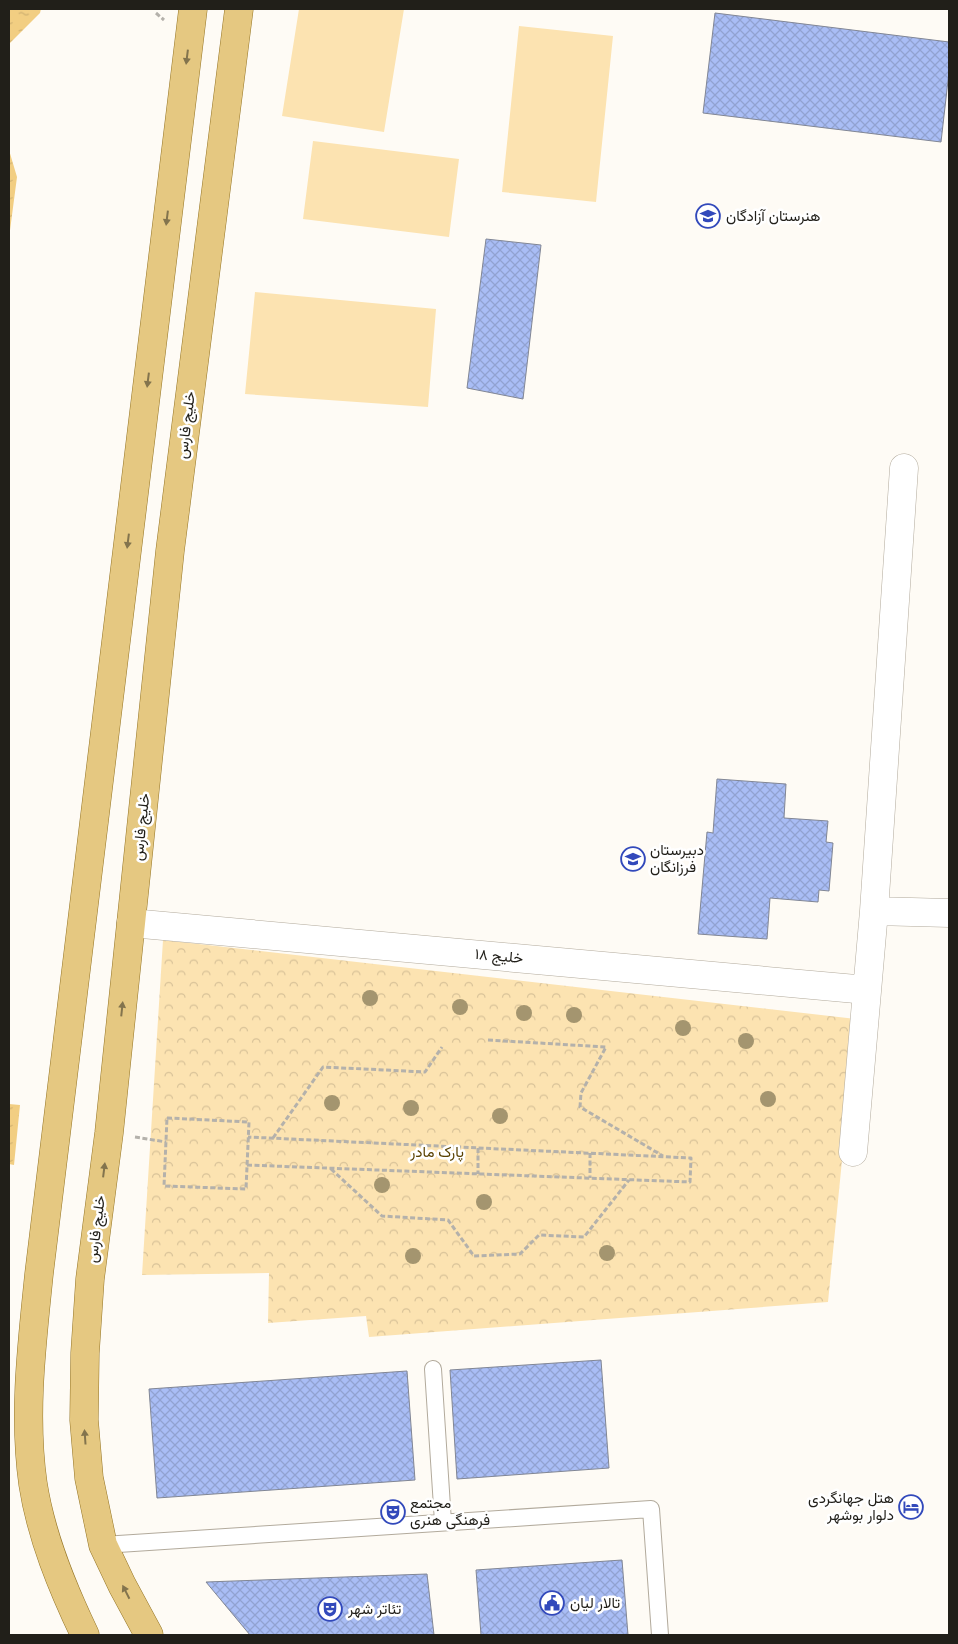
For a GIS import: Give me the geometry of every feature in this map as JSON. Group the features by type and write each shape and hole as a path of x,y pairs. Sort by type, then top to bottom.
{"main road":[{"path":"84,1635 67,1598 50,1553 33,1484 29,1414 32,1348 40,1264 193,9"},
{"name":"خلیج فارس","path":"149,1635 122,1585 103,1544 89,1478 84,1420 85,1353 90,1278 109,1133 170,551 239,9"}],"street":[{"path":"853,1152 874,911 904,468"},
{"path":"874,911 949,913"},
{"name":"خلیج ۱۸","path":"131,923 867,990"}],"lane":[{"path":"433,1369 443,1522"},
{"path":"103,1544 651,1509 660,1635"}],"path":[{"path":"488,1040 606,1047 581,1094 580,1107 664,1156"},
{"path":"272,1139 323,1067 425,1072 442,1047"},
{"path":"167,1118 249,1122 246,1190 164,1186 166,1142 167,1118"},
{"path":"247,1165 690,1182 691,1158 248,1137"},
{"path":"137,1138 166,1142"},
{"path":"478,1148 478,1174"},
{"path":"590,1153 590,1178"},
{"path":"330,1168 382,1216 448,1220 474,1256 520,1254 539,1235 584,1237 629,1180"}],"green space":[{"path":"299,9 404,9 384,132 282,116"},
{"path":"519,26 613,36 596,202 502,192"},
{"path":"313,141 459,159 449,237 303,219"},
{"path":"255,292 436,309 428,407 245,394"},
{"name":"پارک مادر","path":"163,940 856,1019 828,1302 369,1337 366,1316 268,1323 269,1273 142,1275"}],"water":[{"path":"9,9 41,9 40,13 9,44"},
{"path":"9,150 17,177 9,238"},
{"path":"9,1104 20,1105 14,1165 9,1164"}],"building":[{"path":"715,13 949,42 949,72 941,142 703,113"},
{"path":"486,239 541,245 523,399 467,388"},
{"path":"717,779 786,784 784,818 828,821 826,842 833,843 829,891 819,890 818,902 770,898 767,939 698,934 707,832 713,833"},
{"path":"601,1360 609,1468 457,1479 450,1370"},
{"path":"407,1371 415,1480 157,1498 149,1389"},
{"name":"تالار لیان","path":"622,1560 628,1635 481,1635 476,1570"},
{"name":"تئاتر شهر","path":"427,1574 434,1635 250,1635 206,1582"}],"place":[{"name":"هنرستان آزادگان","path":"708,216"},
{"name":"دبیرستان فرزانگان","path":"633,859"},
{"name":"هتل جهانگردی دلوار بوشهر","path":"911,1507"},
{"name":"مجتمع فرهنگی هنری","path":"393,1512"},
{"name":"تالار لیان","path":"552,1603"},
{"name":"تئاتر شهر","path":"330,1609"}]}
